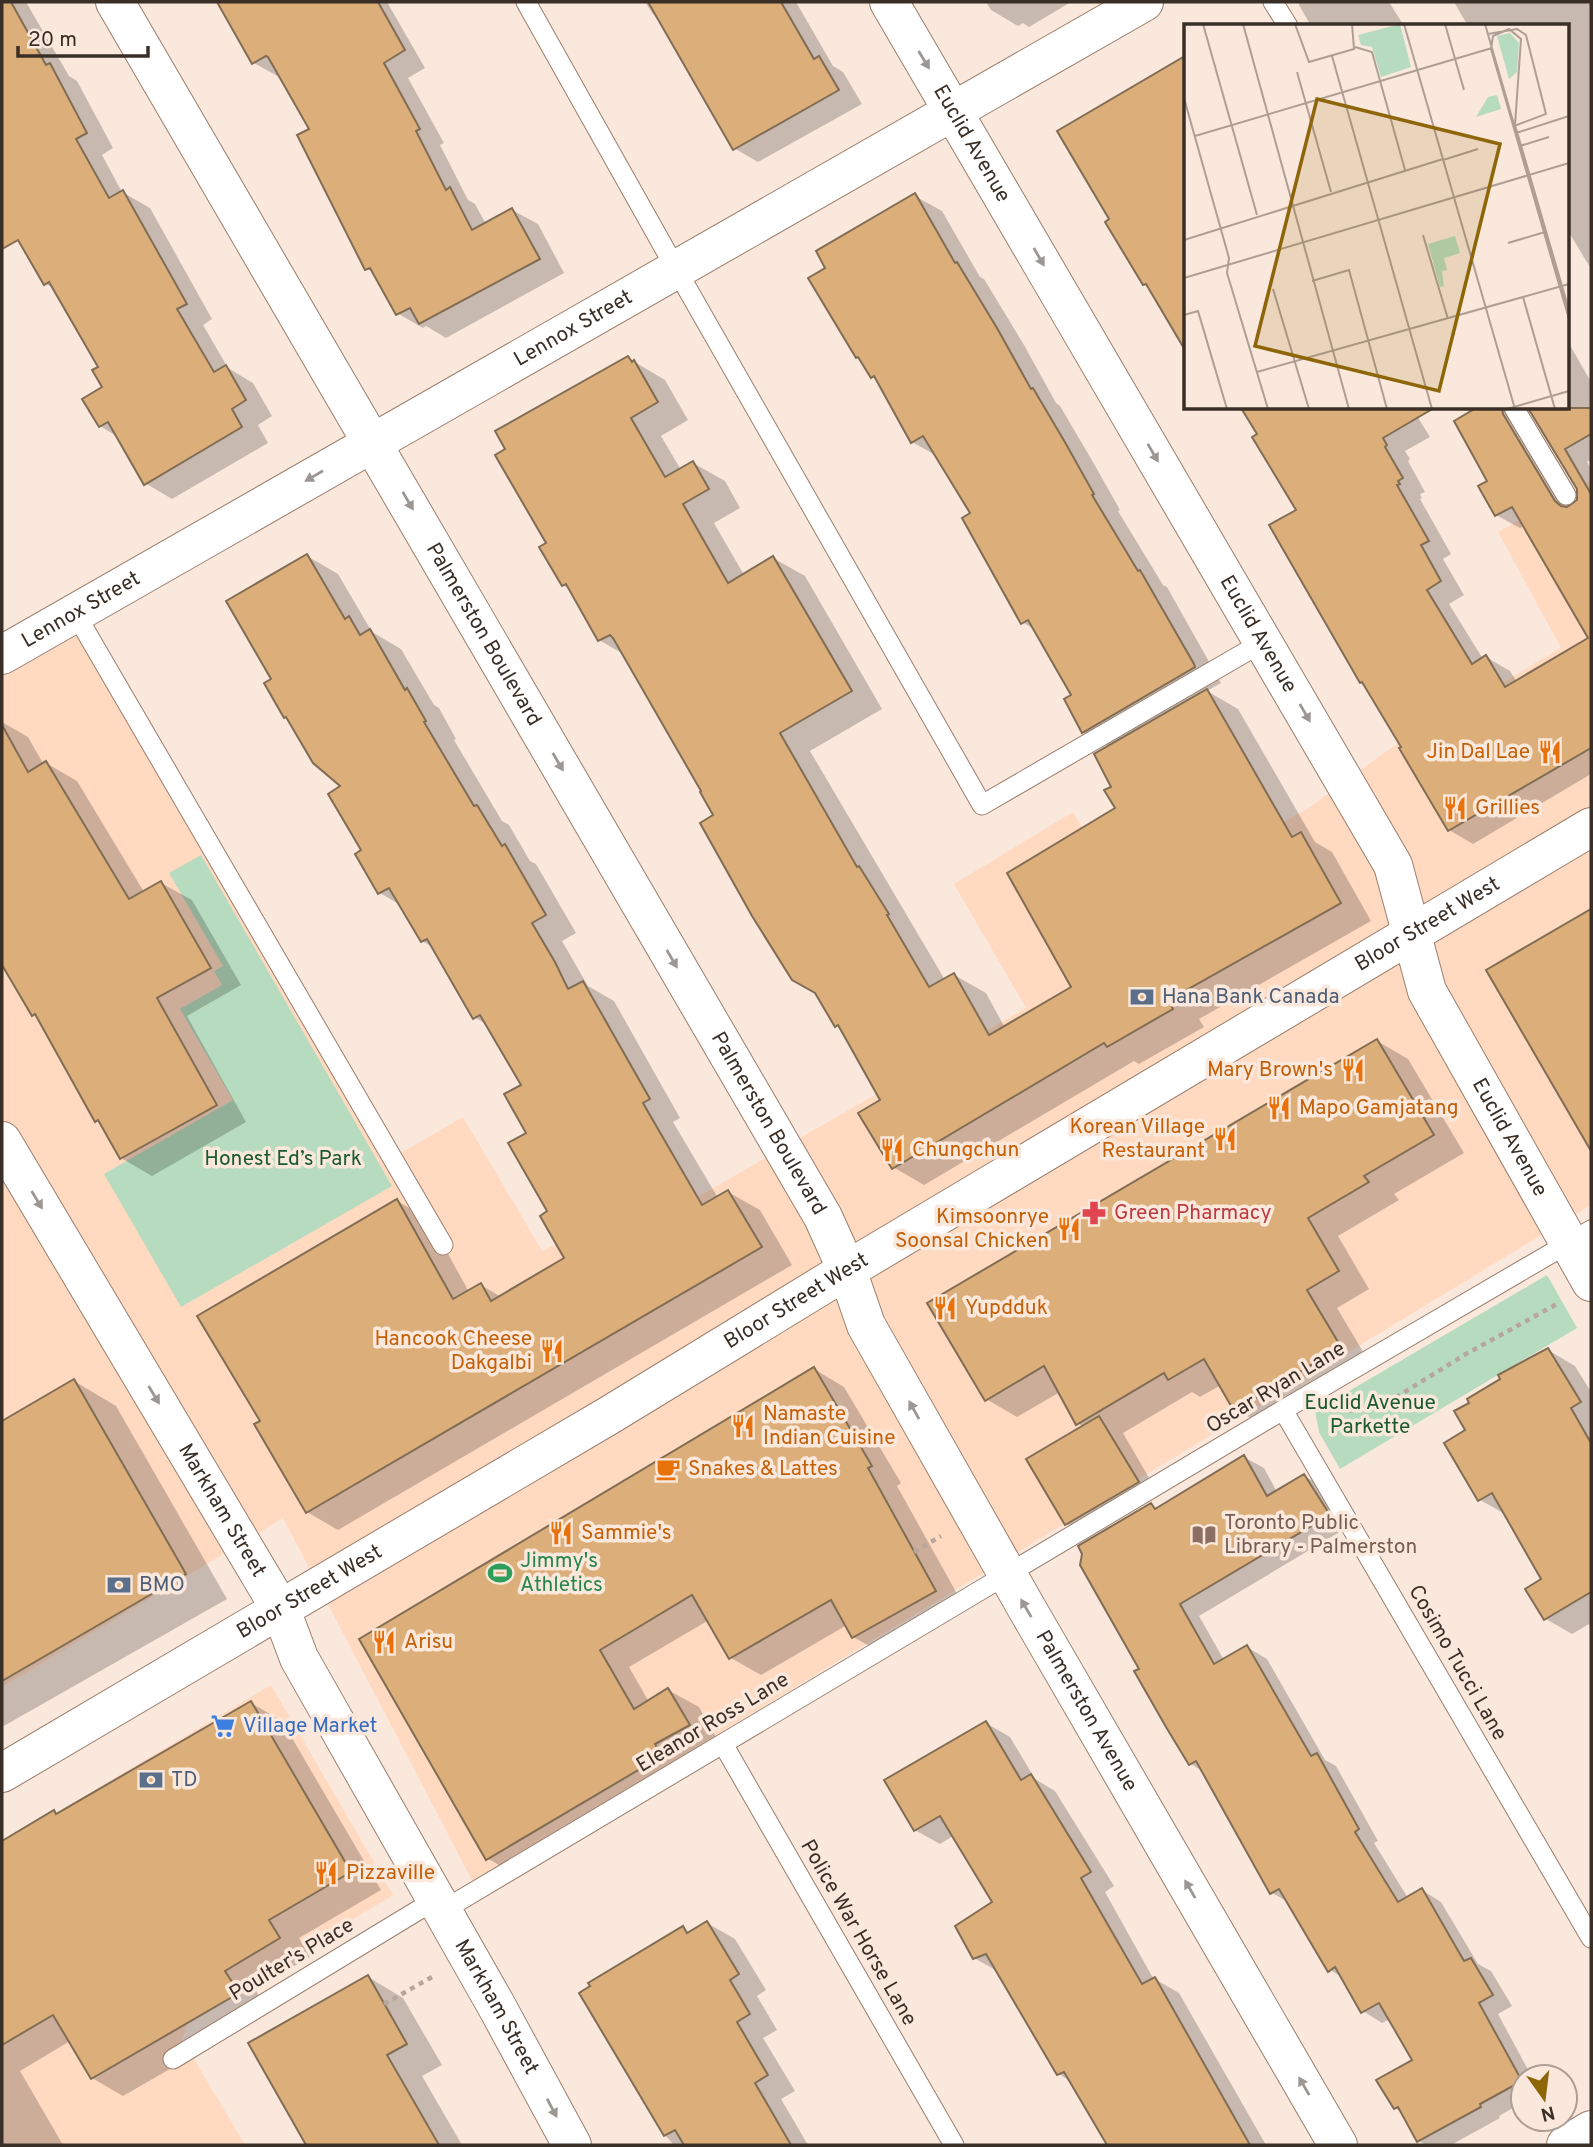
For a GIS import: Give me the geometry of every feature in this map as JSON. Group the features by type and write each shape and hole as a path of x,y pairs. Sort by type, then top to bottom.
{"street":[{"name":"Palmerston Boulevard","path":"116,2 823,1217 847,1270"},
{"name":"Euclid Avenue","path":"889,2 1393,865 1427,991 1580,1236 1591,1282"},
{"name":"Lennox Street","path":"2,655 1144,2"},
{"name":"Bloor Street West","path":"2,1773 608,1416 847,1270 1591,827"},
{"name":"Markham Street","path":"2,1141 281,1610 299,1658 496,2005 572,2145"},
{"name":"Palmerston Avenue","path":"847,1270 866,1325 1007,1575 1338,2145"},
{"path":"1566,2145 1591,2130"}],"lane":[{"path":"526,2 982,805 1263,642"},
{"path":"1273,2 1287,24"},
{"path":"1515,410 1566,495"},
{"path":"75,613 443,1245"},
{"name":"Oscar Ryan Lane","path":"1007,1575 1287,1417 1580,1236"},
{"name":"Cosimo Tucci Lane","path":"1287,1417 1591,1938"},
{"name":"Eleanor Ross Lane","path":"438,1905 723,1744 1007,1575"},
{"name":"Police War Horse Lane","path":"723,1744 954,2145"},
{"name":"Poulter's Place","path":"173,2059 438,1905"}],"path":[{"path":"1287,1417 1390,1401 1466,1354 1559,1303"},
{"path":"914,1552 948,1532"},
{"path":"384,2004 468,1957"}],"shaded area":[{"path":"1591,480 1591,1205 473,1882 283,1518 2,1687 2,655 75,613 392,1158 463,1117 542,1251 589,1229 602,1252 1026,1008 954,884 1073,812 1131,910 1310,807 1388,750 1561,648 1498,532"},
{"path":"271,1685 393,1895 189,2019 182,2039 245,2145 2,2145 2,1845"}],"green space":[{"name":"Honest Ed’s Park","path":"201,855 392,1186 181,1307 104,1174 233,1100 180,1009 222,985 214,971 223,966 169,873"},
{"name":"Euclid Avenue Parkette","path":"1547,1275 1577,1328 1340,1469 1319,1432 1315,1411"}],"building":[{"path":"2,2 11,2 46,65 50,63 87,133 76,139 109,198 123,190 187,304 177,309 214,372 226,365 246,400 232,409 242,427 144,485 108,422 99,427 82,399 102,387 92,370 98,367 49,282 44,285 18,240 2,249"},
{"path":"217,2 378,2 405,50 384,63 420,129 416,131 446,190 450,187 472,230 512,208 540,259 419,324 410,308 396,315 370,268 365,270 297,135 309,129 268,57 252,64"},
{"path":"648,2 781,2 814,59 819,56 839,90 733,150"},
{"path":"1184,57 1184,348 1105,222 1109,219 1057,131"},
{"path":"915,193 1031,389 1033,388 1094,494 1092,495 1138,571 1140,570 1195,667 1082,733 1064,699 1071,695 1028,620 1021,624 962,518 970,513 923,436 911,443 874,376 871,378 858,357 856,358 808,278 825,268 816,251"},
{"path":"628,356 632,362 634,360 658,402 631,418 665,477 693,461 709,489 683,504 728,583 773,556 852,691 780,733 857,867 859,866 889,914 887,915 929,987 954,973 989,1035 1071,987 1007,873 1115,808 1104,790 1111,787 1094,754 1207,689 1292,837 1301,832 1341,903 1169,1000 1173,1009 1107,1047 1104,1043 892,1169 858,1113 880,1100 838,1025 835,1027 815,993 792,980 752,916 700,823 713,815 701,791 613,638 610,635 598,641 566,584 562,586 539,547 546,543 495,455 505,449 495,431"},
{"path":"1591,408 1591,434 1565,449 1591,494 1591,748 1448,831 1269,525 1296,510 1252,437 1257,434 1242,410 1431,410 1383,438 1387,445 1385,447 1403,478 1397,485 1429,541 1421,545 1441,581 1427,590 1472,664 1486,655 1505,687 1588,638 1512,507 1495,516 1478,486 1487,481 1454,421 1473,410 1502,410 1555,501 1567,507 1577,500 1577,489 1529,410"},
{"path":"307,554 345,619 349,616 360,635 370,629 474,806 477,805 502,846 505,844 546,915 532,923 568,989 583,981 650,1099 643,1103 702,1205 728,1190 762,1247 306,1513 254,1424 260,1421 197,1316 397,1199 453,1299 481,1283 491,1301 564,1258 540,1216 547,1211 508,1143 526,1133 504,1094 521,1085 480,1015 473,1019 427,939 421,942 389,888 378,894 355,854 361,850 328,794 340,786 313,763 286,717 284,718 264,683 271,679 226,601"},
{"path":"2,725 28,772 46,761 129,899 161,881 211,968 157,998 217,1105 120,1159 98,1120 95,1122 35,1014 32,1016 2,965"},
{"path":"1591,909 1591,1151 1486,970"},
{"path":"1377,1039 1434,1135 1364,1176 1369,1182 1308,1218 1339,1271 1307,1290 1341,1347 1234,1411 1204,1359 1168,1380 1164,1373 1076,1425 1044,1366 985,1401 927,1303"},
{"path":"1548,1348 1581,1402 1571,1408 1591,1443 1591,1592 1544,1620 1525,1589 1541,1579 1492,1493 1478,1501 1444,1443 1465,1430 1454,1411 1469,1403 1467,1399 1500,1379 1498,1375"},
{"path":"814,1367 872,1466 868,1468 936,1591 852,1638 831,1600 729,1659 692,1595 600,1650 634,1709 668,1688 690,1725 655,1744 662,1756 486,1860 359,1639"},
{"path":"74,1379 186,1574 2,1681 2,1421"},
{"path":"1099,1416 1139,1482 1065,1525 1026,1459"},
{"path":"1244,1455 1267,1496 1304,1474 1330,1515 1180,1604 1214,1664 1247,1645 1311,1756 1317,1753 1359,1829 1355,1832 1398,1902 1422,1888 1464,1961 1471,1958 1493,1995 1479,2003 1512,2063 1509,2063 1509,2088 1480,2104 1481,2107 1417,2142 1398,2107 1394,2109 1376,2080 1412,2060 1379,2003 1361,2013 1335,1967 1328,1972 1279,1889 1270,1894 1196,1761 1189,1765 1166,1727 1134,1671 1139,1669 1080,1565 1082,1554 1078,1546 1151,1503 1155,1509"},
{"path":"251,1701 351,1872 269,1920 280,1938 225,1971 239,1993 91,2079 53,2015 2,2045 2,1841 54,1810 56,1814"},
{"path":"986,1721 1021,1780 1031,1774 1091,1872 1081,1878 1142,1984 1155,1977 1250,2145 1107,2145 1064,2072 1057,2075 986,1954 973,1959 955,1926 992,1902 940,1816 914,1831 884,1780"},
{"path":"707,1921 739,1974 730,1980 750,2014 737,2022 768,2075 755,2083 791,2145 684,2145 675,2130 664,2136 579,1993 590,1986 588,1983 683,1926 687,1933"},
{"path":"368,1975 407,2044 387,2055 439,2145 306,2145 248,2043"}],"place":[{"name":"Jin Dal Lae","path":"1550,752"},
{"name":"Grillies","path":"1455,808"},
{"name":"Hana Bank Canada","path":"1142,997"},
{"name":"Mary Brown's","path":"1353,1070"},
{"name":"Mapo Gamjatang","path":"1279,1108"},
{"name":"Korean Village Restaurant","path":"1225,1139"},
{"name":"Chungchun","path":"892,1150"},
{"name":"Green Pharmacy","path":"1094,1213"},
{"name":"Kimsoonrye Soonsal Chicken","path":"1069,1229"},
{"name":"Yupdduk","path":"945,1308"},
{"name":"Hancook Cheese Dakgalbi","path":"552,1351"},
{"name":"Namaste Indian Cuisine","path":"743,1426"},
{"name":"Snakes & Lattes","path":"668,1469"},
{"name":"Sammie's","path":"561,1533"},
{"name":"Toronto Public Library - Palmerston","path":"1204,1535"},
{"name":"Jimmy's Athletics","path":"500,1573"},
{"name":"BMO","path":"119,1585"},
{"name":"Arisu","path":"384,1642"},
{"name":"Village Market","path":"223,1726"},
{"name":"TD","path":"151,1780"},
{"name":"Pizzaville","path":"326,1873"}]}
